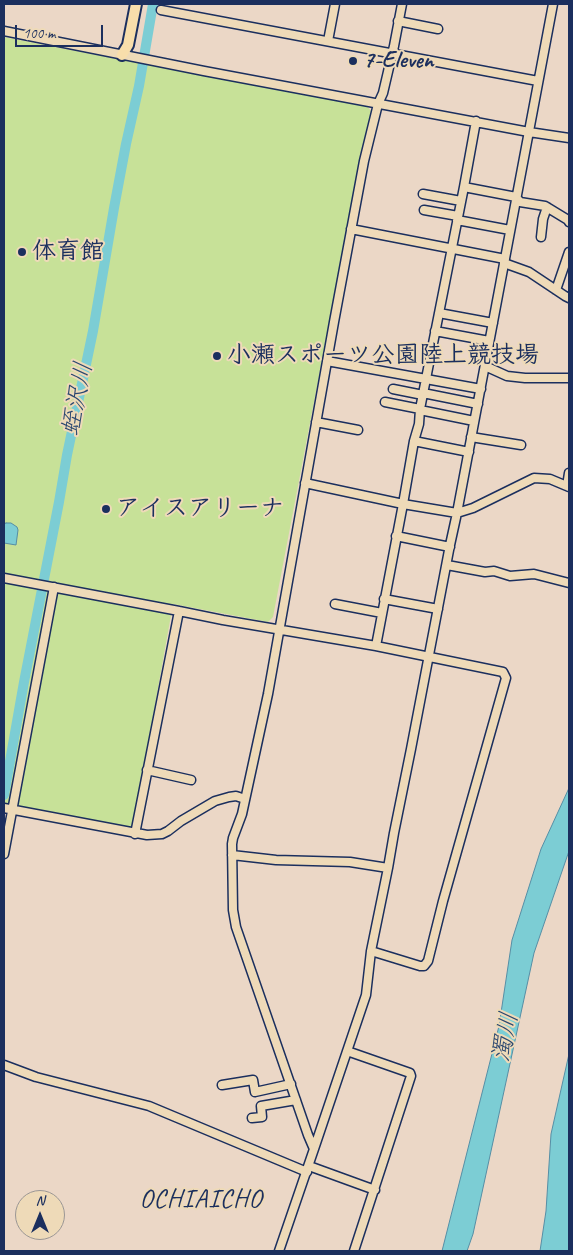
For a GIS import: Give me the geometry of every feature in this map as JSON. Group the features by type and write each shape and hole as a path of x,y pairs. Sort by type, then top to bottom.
{"main road":[{"path":"122,55 128,45 136,4"}],"street":[{"path":"328,41 335,4"},
{"path":"314,1149 236,927 233,910 233,838 242,814 268,694 278,630 364,161 378,104 383,93 402,4"},
{"path":"279,1251 366,995 371,952 469,452 553,4"},
{"path":"161,10 538,81"},
{"path":"398,21 438,29"},
{"path":"4,31 378,104 569,138"},
{"path":"376,646 476,121"},
{"path":"464,187 516,197 520,202 547,207 569,221"},
{"path":"424,194 461,201"},
{"path":"541,237 543,219 547,207"},
{"path":"424,210 510,230"},
{"path":"569,210 569,221"},
{"path":"351,229 504,261 529,272 569,298"},
{"path":"556,290 569,252"},
{"path":"439,313 493,323"},
{"path":"435,331 490,341"},
{"path":"327,360 481,389"},
{"path":"485,366 507,376 569,378"},
{"path":"393,389 478,404"},
{"path":"385,402 474,421"},
{"path":"316,422 358,430"},
{"path":"471,437 521,445"},
{"path":"414,441 469,452"},
{"path":"305,483 403,504 457,513 473,508 534,478 550,479 568,487 569,473"},
{"path":"396,536 450,547"},
{"path":"446,565 486,572 494,571 510,576 534,574 569,582"},
{"path":"4,578 223,620 376,646 503,672 506,678 453,864 428,961 424,966 420,966 371,952"},
{"path":"4,854 8,808 52,587"},
{"path":"384,599 438,609"},
{"path":"335,604 382,613"},
{"path":"135,834 178,611"},
{"path":"147,770 191,780"},
{"path":"8,808 147,836 162,834 168,831 215,801 236,796 245,799"},
{"path":"232,855 276,860 350,862 388,868"},
{"path":"347,1050 410,1073 411,1076 354,1251"},
{"path":"4,1065 36,1077 149,1106 308,1169 374,1190"},
{"path":"222,1085 253,1080 255,1092 291,1084"},
{"path":"252,1118 262,1117 261,1106 296,1100"}],"green space":[{"path":"4,37 366,105 371,111 273,617 268,622 173,604 133,828 4,806"}],"water":[{"path":"11,523 17,527 16,545 4,543 4,524"},
{"name":"濁川","path":"569,788 569,851 534,953 473,1234 467,1251 442,1251 499,1026 512,940 541,849"},
{"path":"569,1054 569,1251 540,1251 546,1211 551,1134"}],"waterway":[{"name":"蛭沢川","path":"4,795 67,455 93,331 114,208 139,86 153,4"}],"place":[{"name":"7-Eleven","path":"353,61"},
{"name":"体育館","path":"22,252"},
{"name":"小瀬スポーツ公園陸上競技場","path":"217,356"},
{"name":"アイスアリーナ","path":"106,509"}],"district":[{"name":"OCHIAICHO","path":"201,1200"}]}
